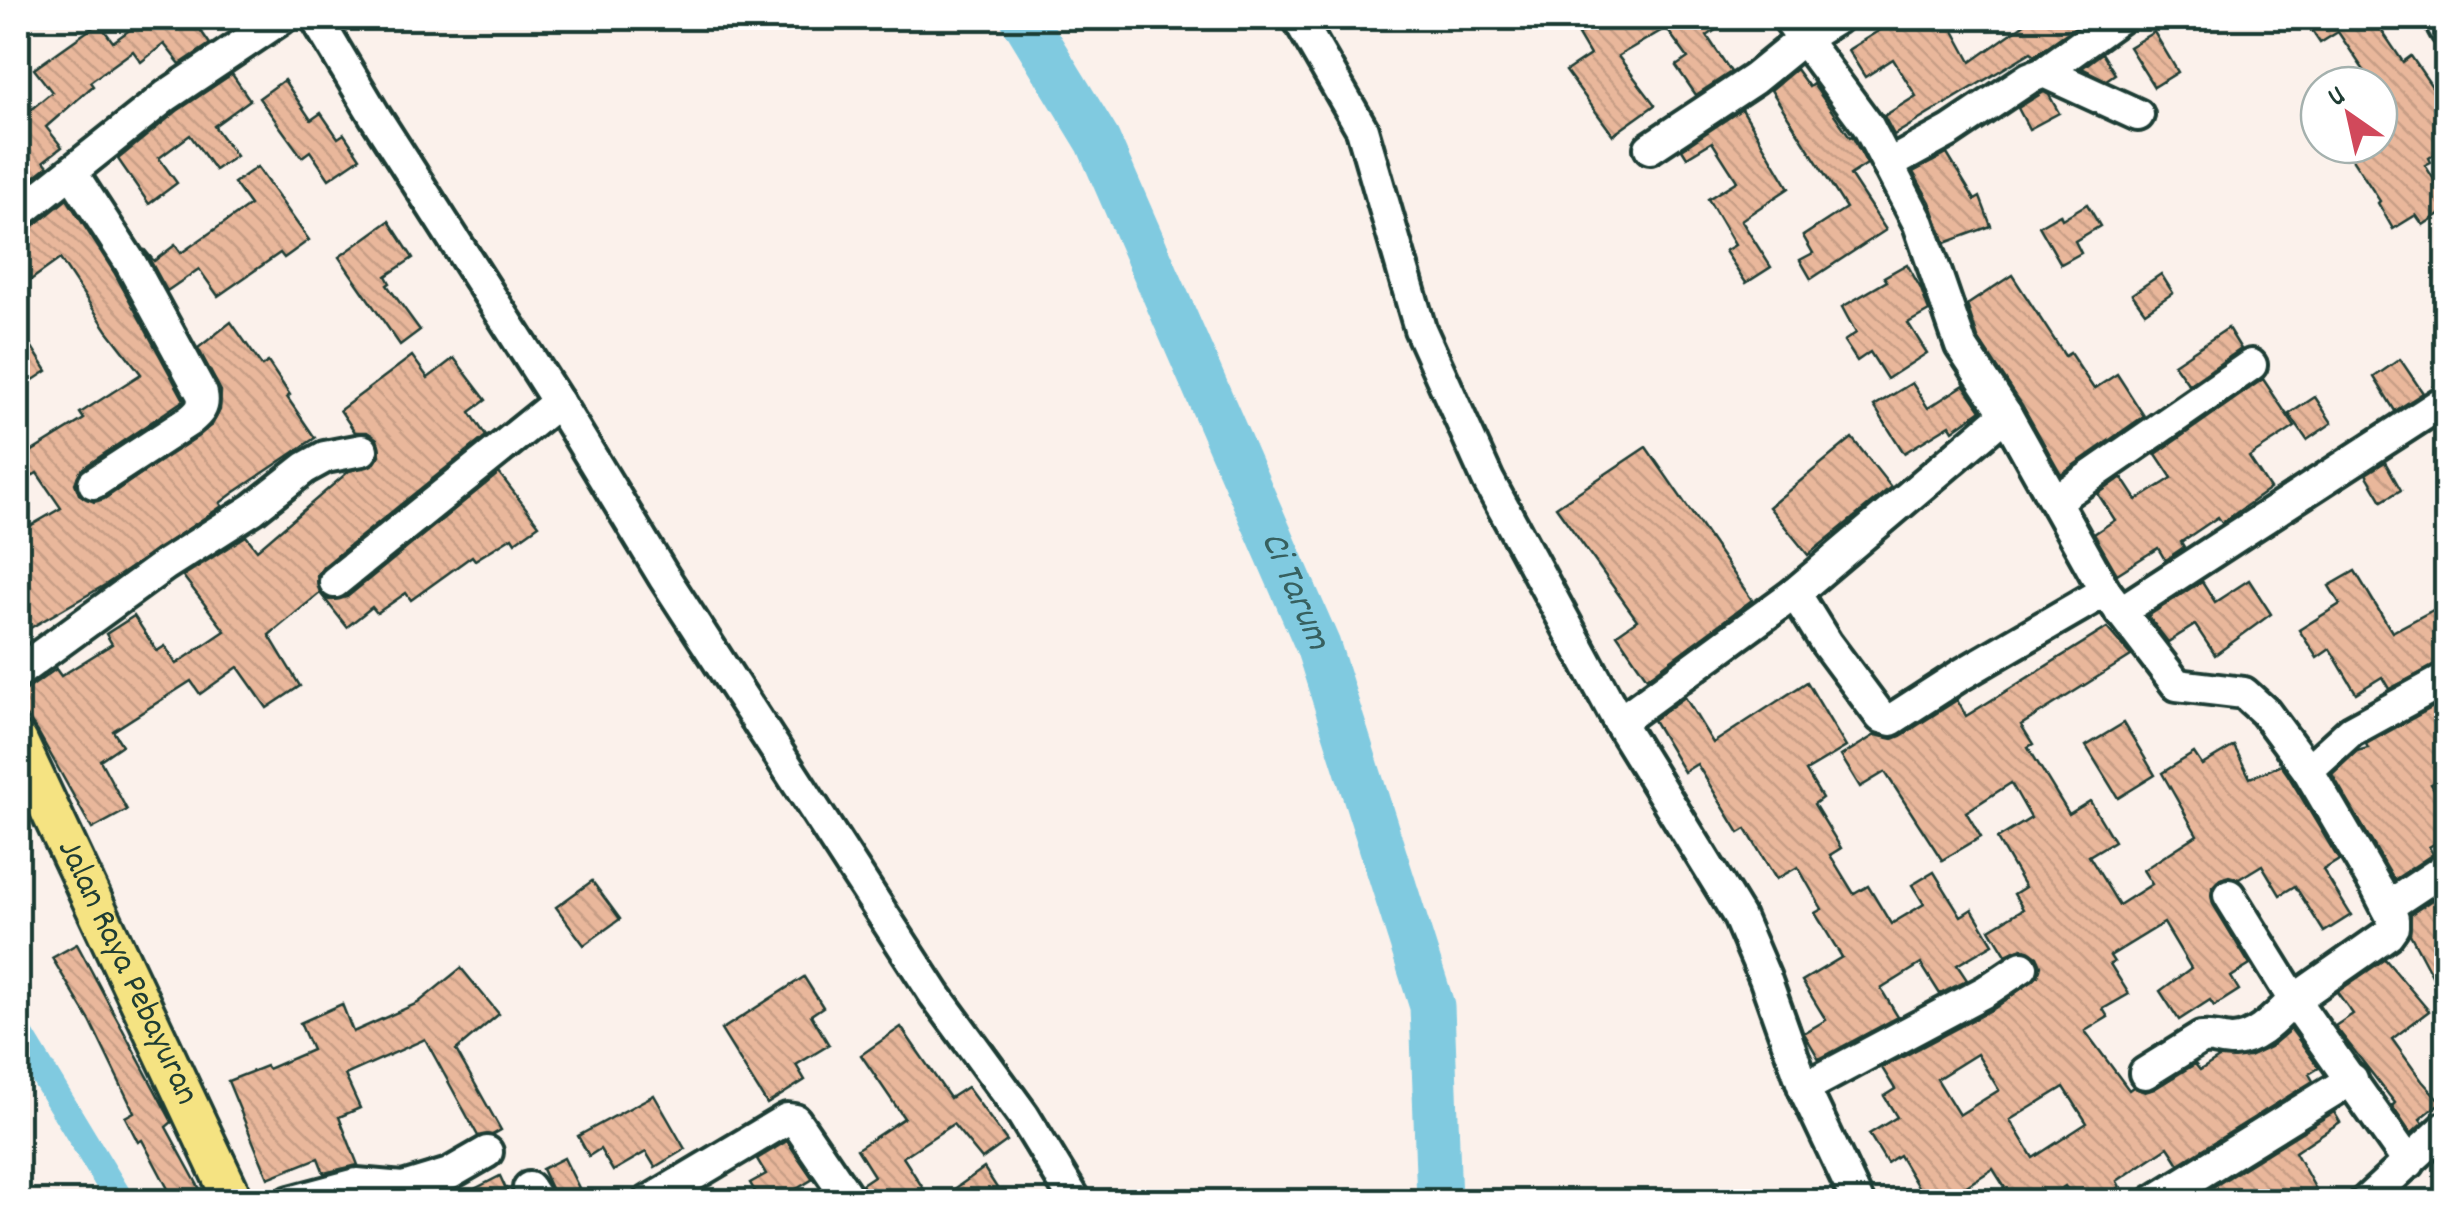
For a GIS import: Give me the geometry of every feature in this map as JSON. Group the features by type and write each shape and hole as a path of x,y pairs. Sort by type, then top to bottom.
{"main road":[{"name":"Jalan Raya Pebayuran","path":"18,742 234,1202"}],"street":[{"path":"18,214 166,96 282,18"},
{"path":"316,18 664,577 924,978 1023,1115 1076,1202"},
{"path":"1298,18 1362,129 1420,329 1488,480 1619,722 1738,915 1766,978 1804,1088 1858,1202"},
{"path":"1650,148 1754,79 1795,28 1836,18"},
{"path":"1888,165 2044,72 2119,18"},
{"path":"2439,18 2446,31"},
{"path":"1795,28 1868,126 1920,224 1961,346 2006,414 2113,602 2177,685 2244,693 2265,712 2308,770 2393,919 2388,934 2294,1000 2262,1030 2234,1041 2200,1038 2145,1073"},
{"path":"2044,72 2138,115"},
{"path":"72,174 130,262 204,402 189,421 94,483"},
{"path":"2056,500 2251,364"},
{"path":"1795,592 1826,643 1881,717 1892,720 1959,676 2113,602 2446,400"},
{"path":"335,582 558,402"},
{"path":"1619,722 1795,592 2006,414"},
{"path":"18,672 306,468 325,457 362,450"},
{"path":"2308,770 2351,731 2446,679"},
{"path":"2386,907 2446,868"},
{"path":"2230,895 2294,1000 2409,1163"},
{"path":"1804,1088 1986,991 2022,967"},
{"path":"2153,1202 2352,1079"},
{"path":"648,1202 787,1118 795,1120 850,1202"},
{"path":"2364,1202 2446,1128"},
{"path":"290,1202 357,1184 404,1188 449,1174 487,1152"}],"building":[{"path":"146,18 221,18 201,31 210,44 180,64 164,44 141,62 133,51 90,82 93,86 46,127 62,147 44,161 48,166 18,190 18,120 52,92 34,69 99,23 113,42"},
{"path":"1609,18 1733,18 1707,36 1731,72 1696,95 1676,66 1688,58 1666,28 1618,56 1655,105 1613,135 1566,71 1590,55 1578,35"},
{"path":"1899,18 1947,18 1971,62 2033,18 2088,18 2035,55 2031,52 1894,135 1884,116 1916,96 1893,59 1865,77 1848,50"},
{"path":"2319,18 2373,18 2403,62 2411,56 2446,107 2446,147 2425,165 2446,199 2446,210 2423,225 2416,215 2393,229 2356,165 2399,165 2399,65 2360,65 2338,32 2320,43 2308,25"},
{"path":"2154,32 2178,72 2154,87 2129,47"},
{"path":"2102,53 2115,74 2106,80 2082,68"},
{"path":"1796,69 1809,87 1813,84 1852,136 1867,164 1850,175 1886,230 1811,279 1800,260 1813,253 1803,236 1846,208 1771,90"},
{"path":"232,74 250,100 214,126 236,156 215,170 190,135 159,158 177,183 149,204 118,159 177,111"},
{"path":"284,80 311,120 321,113 338,138 344,134 360,158 329,179 310,151 302,157 259,98"},
{"path":"2044,92 2059,113 2029,129 2018,108"},
{"path":"1742,109 1789,188 1741,220 1771,267 1746,283 1725,251 1735,245 1708,199 1737,181 1712,142 1687,157 1682,149"},
{"path":"1947,154 1975,200 1980,197 1991,226 1945,243 1930,202 1913,172"},
{"path":"257,167 309,240 284,258 280,253 218,296 199,269 167,291 144,249 154,261 175,245 181,253 250,205 234,183"},
{"path":"67,199 114,272 184,400 83,468 75,483 79,494 94,502 104,499 212,425 220,410 221,391 198,348 231,322 262,366 268,362 315,438 105,585 18,635 18,533 61,508 37,473 18,484 18,460 84,419 80,413 141,374 60,259 18,289 18,232 30,229"},
{"path":"2087,204 2100,226 2075,241 2081,253 2061,264 2039,226 2060,214 2062,219"},
{"path":"389,221 413,258 386,276 390,283 387,285 420,330 400,345 339,257"},
{"path":"1907,264 1929,311 1908,323 1927,353 1887,379 1870,352 1857,361 1844,341 1856,333 1842,307 1887,281 1884,277"},
{"path":"2161,274 2173,293 2145,312 2132,294"},
{"path":"2012,275 2065,356 2070,353 2094,389 2117,374 2144,416 2061,474 1978,338 1967,305"},
{"path":"18,325 47,371 18,390"},
{"path":"2228,328 2241,349 2189,385 2174,364"},
{"path":"412,356 428,378 454,358 486,400 470,412 486,436 323,567 317,576 320,593 269,635 300,686 267,708 238,667 200,694 191,681 113,731 122,745 100,760 127,810 92,829 38,732 18,705 18,696 56,669 61,676 112,644 106,634 134,616 157,651 165,646 176,664 225,631 183,576 246,536 257,550 349,471 375,463 380,455 377,439 367,432 355,432 340,410"},
{"path":"2400,359 2423,393 2395,411 2374,377"},
{"path":"2263,379 2295,427 2249,457 2270,489 2222,523 2218,517 2181,542 2184,547 2165,560 2158,548 2117,574 2094,534 2115,520 2098,494 2122,477 2137,500 2172,478 2156,454"},
{"path":"1912,383 1928,408 1964,385 1981,410 1953,430 1950,425 1904,453 1874,406"},
{"path":"2315,397 2332,423 2307,440 2289,414"},
{"path":"1852,438 1891,487 1808,555 1769,507"},
{"path":"1646,447 1752,600 1647,678 1617,634 1637,620 1556,507"},
{"path":"2385,462 2401,490 2382,501 2366,474"},
{"path":"499,473 539,525 515,542 512,537 475,560 472,556 411,600 406,593 377,613 372,607 347,627 320,593 329,600 347,597"},
{"path":"2355,571 2392,632 2446,603 2446,660 2389,689 2382,677 2356,693 2330,649 2317,658 2299,630 2340,604 2329,586"},
{"path":"2249,580 2271,614 2215,655 2195,625 2168,642 2148,616 2202,581 2215,602"},
{"path":"2107,628 2131,656 2021,725 2033,744 2028,747 2069,814 2090,801 2114,841 2089,856 2119,905 2152,884 2143,870 2197,835 2162,773 2194,753 2202,765 2234,746 2250,778 2281,765 2339,860 2323,870 2351,915 2324,932 2295,886 2280,895 2262,865 2239,879 2220,879 2212,887 2213,904 2250,965 2231,977 2239,990 2214,1006 2210,1000 2179,1020 2160,991 2191,968 2164,923 2110,956 2114,962 2110,964 2129,994 2103,1009 2108,1017 2085,1031 2129,1090 2154,1089 2195,1064 2200,1070 2219,1058 2249,1057 2270,1047 2291,1029 2319,1068 2309,1074 2313,1081 2179,1164 2168,1147 2117,1181 2120,1187 2098,1202 2076,1202 2065,1186 2041,1202 2014,1202 1993,1169 1957,1192 1954,1188 1927,1202 1899,1155 1887,1163 1869,1134 1897,1117 1884,1096 1895,1089 1882,1068 1995,1008 2038,976 2041,965 2037,956 2022,948 2006,955 1990,929 2023,909 2014,894 2025,887 1997,839 2031,818 2011,783 1966,812 1981,837 1942,860 1885,772 1860,787 1841,756 1875,735 1893,739 1901,736 1957,700 1966,716","holes":["1977,1054 1999,1090 1959,1115 1937,1079","2064,1087 2087,1123 2033,1158 2010,1120"]},
{"path":"1807,682 1846,747 1806,771 1822,798 1814,804 1841,848 1830,855 1854,894 1868,886 1891,924 1924,904 1912,885 1934,872 1961,916 1972,909 1993,944 1957,965 1967,980 1940,994 1921,964 1881,989 1898,1017 1819,1059 1804,1033 1826,1020 1802,981 1842,957 1815,913 1822,909 1798,867 1776,879 1746,829 1739,833 1697,764 1684,772 1653,720 1685,697 1713,743"},
{"path":"2446,700 2446,778 2431,784 2446,810 2446,837 2429,847 2433,854 2394,880 2332,774 2357,751 2368,748 2366,744"},
{"path":"2124,723 2155,775 2118,798 2086,746"},
{"path":"592,881 620,919 584,945 556,907"},
{"path":"2435,898 2446,918 2446,1002 2410,934 2411,914"},
{"path":"77,944 172,1122 166,1127 207,1202 175,1202 125,1117 134,1112 90,1021 52,958"},
{"path":"2385,959 2429,1011 2392,1039 2441,1102 2420,1119 2423,1123 2411,1134 2392,1106 2395,1103 2335,1026 2353,1014 2337,992"},
{"path":"461,968 499,1014 456,1050 501,1130 478,1136 425,1039 345,1075 360,1108 339,1117 358,1165 324,1173 318,1158 268,1178 228,1081 312,1050 300,1023 342,1004 353,1032 418,1003"},
{"path":"804,977 823,1007 811,1015 829,1045 796,1065 805,1080 767,1104 721,1030"},
{"path":"901,1027 950,1098 967,1087 1007,1141 982,1159 953,1124 903,1157 932,1202 870,1202 862,1184 874,1176 857,1149 904,1118 861,1055"},
{"path":"654,1095 685,1149 655,1167 646,1152 613,1171 600,1149 589,1156 578,1136"},
{"path":"2334,1112 2340,1122 2295,1152 2323,1202 2189,1202"},
{"path":"787,1141 813,1179 775,1202 761,1202 750,1183 766,1174 757,1159"},
{"path":"564,1158 579,1188 556,1199 542,1169"},
{"path":"984,1168 997,1188 978,1202 936,1202"},
{"path":"500,1176 512,1202 449,1202"}],"waterway":[{"name":"Ci Tarum","path":"1023,18 1098,141 1318,646 1432,1006 1439,1202"},
{"path":"18,1032 121,1202"}]}
